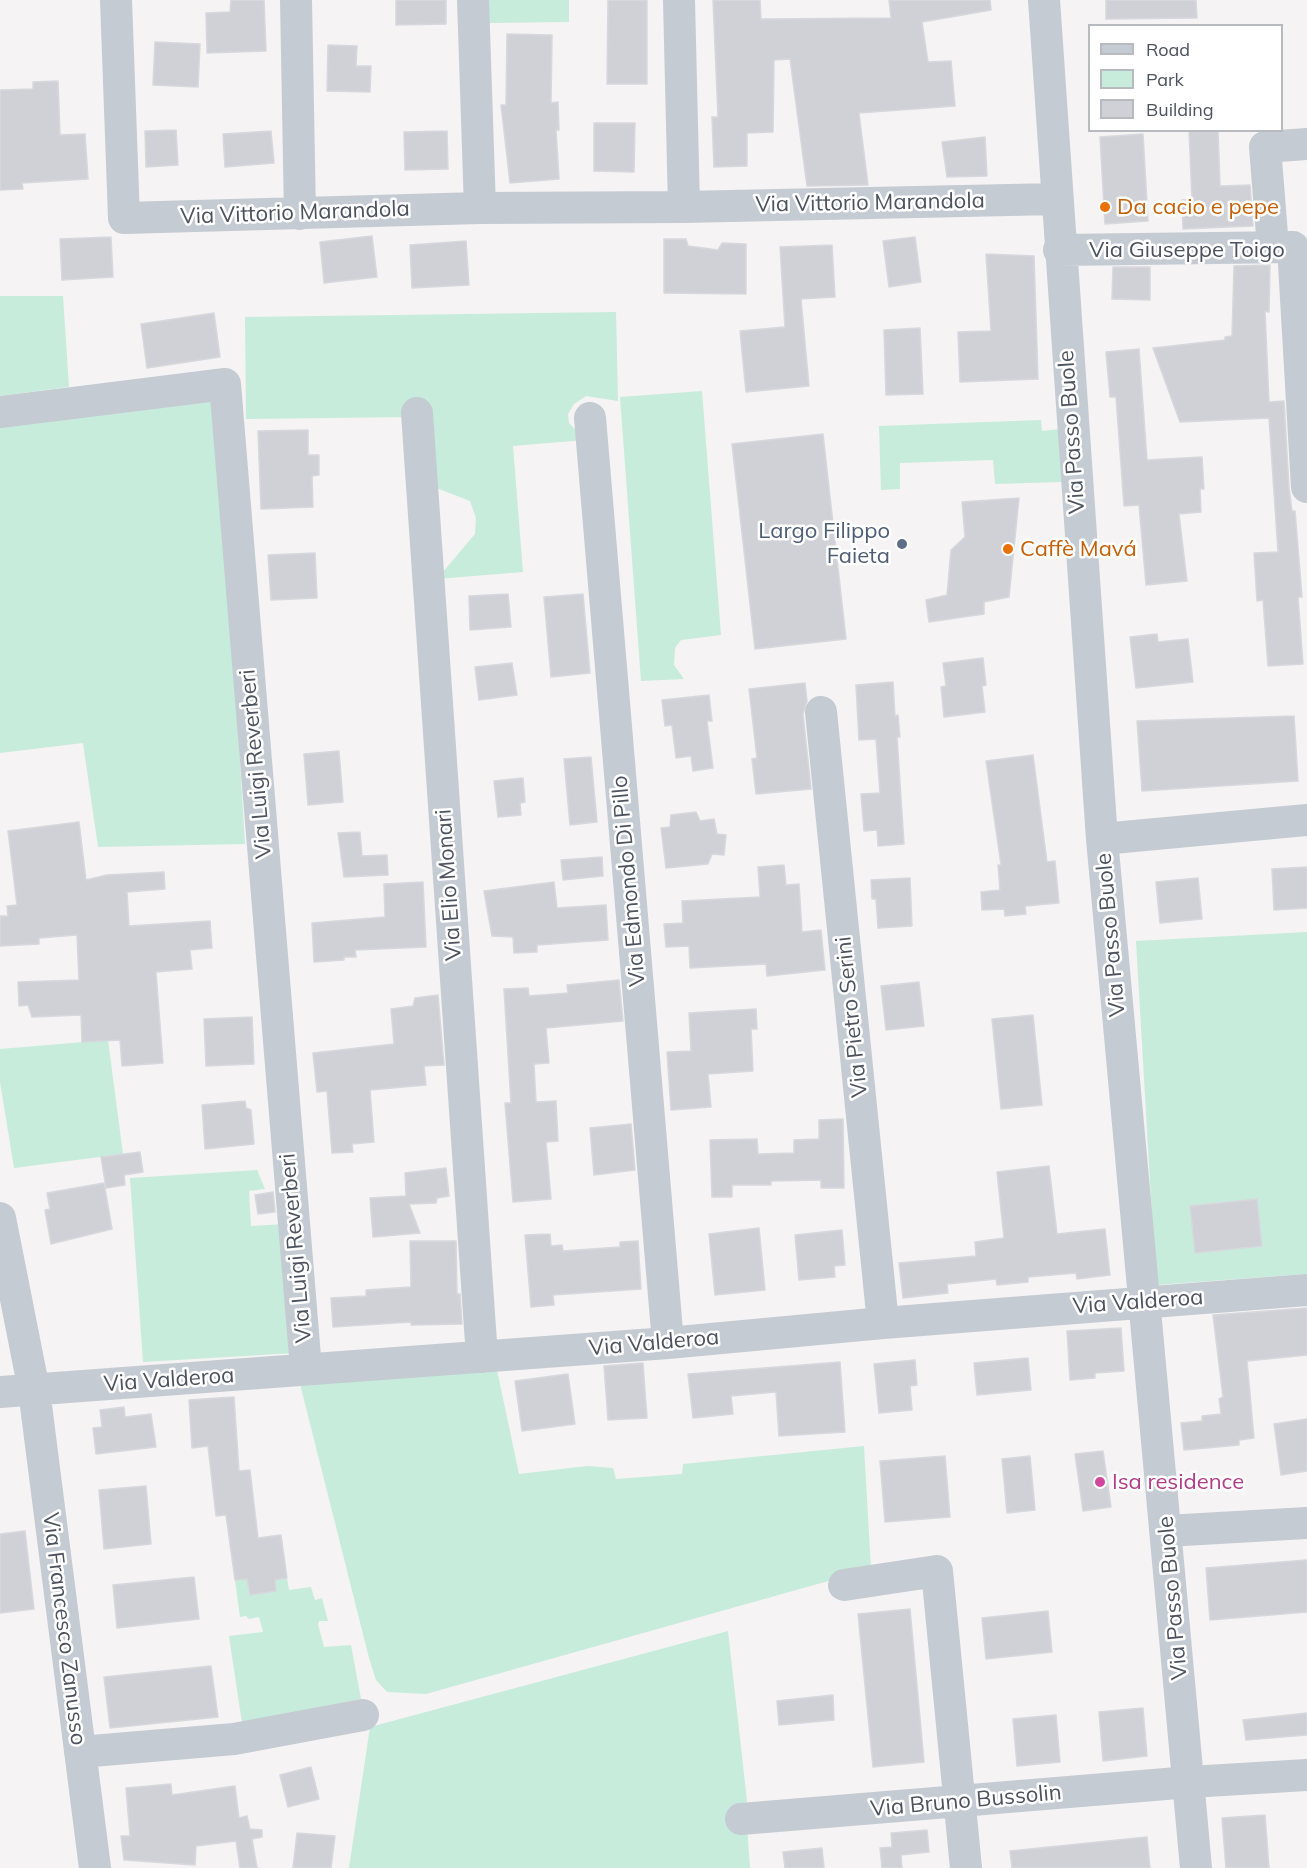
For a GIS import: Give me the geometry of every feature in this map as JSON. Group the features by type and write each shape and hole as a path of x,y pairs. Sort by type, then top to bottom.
{"street":[{"name":"Via Vittorio Marandola","path":"116,0 124,218 480,208 684,207 1056,199"},
{"path":"296,0 300,214"},
{"path":"473,0 480,208"},
{"path":"679,0 684,207"},
{"name":"Via Passo Buole","path":"1044,0 1059,250 1102,839 1190,1782 1196,1868"},
{"path":"1272,235 1265,147 1307,144"},
{"name":"Via Giuseppe Toigo","path":"1059,250 1293,247 1307,487"},
{"name":"Via Luigi Reverberi","path":"0,412 225,384 306,1369"},
{"name":"Via Elio Monari","path":"417,413 482,1357"},
{"name":"Via Edmondo Di Pillo","path":"590,418 668,1343"},
{"name":"Via Pietro Serini","path":"821,712 883,1323"},
{"path":"1102,839 1307,820"},
{"name":"Via Francesco Zanusso","path":"0,1218 34,1390 95,1868"},
{"name":"Via Valderoa","path":"0,1392 668,1343 1146,1301 1307,1290"},
{"path":"1166,1532 1307,1523"},
{"path":"844,1585 937,1571 966,1868"},
{"path":"80,1752 234,1739 363,1715"},
{"name":"Via Bruno Bussolin","path":"741,1819 1190,1782 1307,1775"}],"green space":[{"path":"488,0 569,0 569,22 489,23"},
{"path":"0,296 63,296 69,387 0,396"},
{"path":"616,312 618,401 586,396 574,404 568,414 569,423 585,440 513,446 523,572 437,579 475,534 476,518 470,501 429,485 410,417 246,419 245,317"},
{"path":"702,391 721,635 681,640 675,648 674,665 684,679 641,681 620,397"},
{"path":"218,397 245,844 98,847 83,743 0,753 0,424"},
{"path":"1041,420 1042,431 1060,429 1062,482 995,484 993,460 900,463 900,489 881,490 879,426"},
{"path":"1307,932 1307,1274 1156,1285 1136,941"},
{"path":"108,1040 123,1154 14,1168 0,1082 0,1049"},
{"path":"257,1170 265,1189 249,1191 251,1226 286,1224 295,1353 143,1362 130,1178"},
{"path":"497,1370 519,1474 587,1466 613,1468 616,1479 682,1474 683,1464 864,1446 871,1569 426,1694 387,1692 376,1680 369,1658 300,1384"},
{"path":"287,1578 289,1590 311,1587 315,1600 322,1598 328,1621 319,1621 318,1624 324,1647 351,1645 361,1699 242,1723 229,1636 263,1632 259,1617 249,1619 246,1616 240,1617 235,1580 247,1579 250,1595 276,1591 275,1580"},
{"path":"728,1631 747,1801 735,1822 747,1826 750,1868 349,1868 370,1727"}],"building":[{"path":"231,0 264,0 266,51 207,53 206,13 230,12"},
{"path":"396,0 446,0 446,24 396,25"},
{"path":"608,0 647,0 647,84 607,84"},
{"path":"713,0 760,0 761,19 891,18 889,0 990,0 991,10 922,22 928,62 951,61 955,106 859,113 868,185 807,186 790,59 774,60 773,132 747,133 747,166 714,167 712,117 718,117"},
{"path":"1106,0 1196,0 1197,18 1106,19"},
{"path":"507,34 552,35 551,103 558,102 559,130 556,130 559,179 510,183 501,105 506,105"},
{"path":"155,42 200,44 198,87 153,85"},
{"path":"328,45 357,46 356,66 371,66 370,92 327,91"},
{"path":"58,81 60,135 85,134 88,179 22,183 23,189 0,190 0,90 33,89 33,82"},
{"path":"594,123 635,123 634,172 594,171"},
{"path":"176,130 178,165 146,167 145,131"},
{"path":"271,131 274,163 225,167 223,134"},
{"path":"447,131 448,169 405,170 404,132"},
{"path":"1189,132 1218,132 1220,186 1250,185 1253,226 1183,229 1182,200 1192,200"},
{"path":"1143,134 1148,221 1105,224 1100,137"},
{"path":"985,137 987,176 947,177 942,142"},
{"path":"372,236 377,277 324,283 320,242"},
{"path":"111,237 113,277 62,280 60,239"},
{"path":"915,237 921,282 889,287 883,241"},
{"path":"664,239 686,239 688,246 718,250 722,243 746,244 746,294 664,293"},
{"path":"466,241 469,285 412,288 410,245"},
{"path":"832,245 835,297 801,299 809,386 746,392 740,331 785,327 780,247"},
{"path":"986,254 1034,256 1038,379 960,382 958,332 991,331"},
{"path":"1270,265 1269,312 1265,311 1269,402 1284,401 1289,488 1292,511 1295,511 1302,597 1298,597 1303,664 1268,666 1263,600 1257,601 1254,553 1278,552 1269,418 1180,422 1153,348 1225,340 1225,337 1232,336 1234,266"},
{"path":"1113,267 1150,267 1150,300 1112,299"},
{"path":"214,313 220,357 147,368 141,324"},
{"path":"920,328 923,394 886,395 884,330"},
{"path":"1139,349 1147,460 1202,457 1204,489 1200,489 1201,512 1179,514 1187,581 1146,585 1139,505 1124,506 1116,397 1110,397 1106,352"},
{"path":"308,430 308,455 319,455 319,475 312,476 313,507 261,509 258,431"},
{"path":"823,434 846,639 755,649 732,444"},
{"path":"1019,498 1009,597 984,602 984,614 929,622 926,600 947,595 951,550 965,537 962,502"},
{"path":"315,553 317,598 271,600 268,555"},
{"path":"508,594 511,627 470,630 469,596"},
{"path":"583,594 590,673 551,677 544,597"},
{"path":"1157,634 1158,642 1188,639 1193,682 1136,688 1130,637"},
{"path":"983,658 986,685 982,686 985,712 944,717 941,687 946,686 943,663"},
{"path":"512,663 517,695 479,700 475,667"},
{"path":"893,682 895,716 898,715 900,737 897,737 904,844 878,846 877,830 864,831 861,794 880,793 876,739 859,740 856,685"},
{"path":"805,683 807,701 803,714 811,789 756,794 752,759 757,758 749,689"},
{"path":"709,695 712,721 707,721 713,768 693,771 691,756 676,758 672,725 665,726 662,700"},
{"path":"1294,716 1298,781 1142,791 1137,721"},
{"path":"339,751 343,802 308,805 304,754"},
{"path":"1033,755 1047,862 1055,861 1059,903 1025,906 1026,914 1005,916 1004,909 982,910 981,892 1000,890 998,865 1001,865 986,761"},
{"path":"591,757 597,822 570,825 564,759"},
{"path":"523,778 525,802 520,803 521,815 498,817 494,781"},
{"path":"696,812 700,821 714,819 717,834 726,835 724,855 712,854 708,864 666,868 661,828 670,827 671,815"},
{"path":"79,822 86,880 107,875 164,872 165,889 127,892 129,926 210,921 212,948 190,950 192,969 156,972 163,1063 122,1066 120,1040 82,1042 81,1015 32,1017 28,1005 19,1006 18,982 79,980 77,935 39,938 39,944 0,946 0,916 8,916 7,906 17,905 8,831"},
{"path":"360,832 362,856 387,855 388,875 344,877 338,833"},
{"path":"602,857 603,876 563,880 561,860"},
{"path":"784,865 786,885 799,884 802,932 821,930 825,970 767,976 766,964 690,968 689,946 666,947 664,924 683,923 682,901 760,897 758,867"},
{"path":"1307,867 1307,908 1274,910 1272,869"},
{"path":"910,878 912,926 878,928 876,899 872,899 871,880"},
{"path":"1198,878 1202,919 1160,923 1156,882"},
{"path":"423,882 426,947 355,950 356,957 314,962 312,923 385,917 384,884"},
{"path":"554,882 557,908 606,905 608,940 537,945 537,952 514,953 513,937 492,936 484,891"},
{"path":"619,980 623,1021 546,1028 549,1063 534,1064 536,1102 556,1101 558,1141 546,1142 551,1199 513,1202 505,1103 511,1103 504,989 528,988 529,996 568,993 567,985"},
{"path":"919,982 924,1026 886,1030 881,986"},
{"path":"438,995 444,1065 424,1066 426,1085 370,1090 374,1142 352,1144 353,1152 332,1153 327,1091 317,1092 313,1053 394,1044 391,1009 413,1006 415,998"},
{"path":"756,1009 757,1029 751,1029 753,1071 708,1074 711,1107 671,1110 667,1052 691,1051 689,1013"},
{"path":"1033,1015 1042,1105 1001,1109 992,1019"},
{"path":"252,1017 254,1064 206,1066 204,1019"},
{"path":"245,1101 246,1108 251,1110 254,1144 205,1149 202,1105"},
{"path":"843,1119 844,1188 821,1188 821,1180 771,1181 771,1185 732,1185 732,1197 712,1197 710,1140 757,1139 758,1154 794,1153 794,1140 819,1139 819,1120"},
{"path":"631,1124 635,1170 594,1175 590,1128"},
{"path":"140,1152 143,1172 124,1175 125,1185 106,1188 101,1157"},
{"path":"1049,1166 1057,1234 1105,1229 1110,1275 1077,1279 1076,1273 1028,1277 1028,1282 997,1285 996,1279 947,1284 948,1293 903,1298 899,1263 976,1256 975,1242 1004,1238 997,1172"},
{"path":"446,1168 449,1196 437,1198 436,1203 409,1204 420,1233 373,1237 370,1198 406,1196 405,1173"},
{"path":"104,1183 112,1229 51,1244 45,1210 50,1209 47,1193"},
{"path":"273,1192 275,1212 258,1214 255,1195"},
{"path":"1257,1199 1262,1246 1195,1253 1190,1206"},
{"path":"759,1228 765,1290 715,1295 709,1234"},
{"path":"842,1230 845,1265 834,1266 835,1277 799,1280 795,1235"},
{"path":"550,1234 551,1246 562,1245 563,1251 620,1247 620,1242 638,1241 641,1289 553,1295 554,1305 531,1307 525,1235"},
{"path":"410,1241 456,1241 457,1294 460,1294 462,1324 411,1325 411,1322 333,1327 331,1298 366,1296 366,1290 411,1287"},
{"path":"1307,1308 1307,1355 1247,1361 1254,1438 1239,1440 1239,1445 1184,1450 1181,1423 1202,1421 1202,1416 1221,1414 1219,1399 1223,1397 1213,1315"},
{"path":"1121,1328 1124,1371 1095,1373 1095,1378 1070,1380 1067,1331"},
{"path":"1028,1358 1031,1390 977,1395 974,1363"},
{"path":"915,1360 917,1385 910,1386 912,1410 879,1413 874,1364"},
{"path":"840,1362 845,1432 779,1436 776,1392 731,1396 733,1414 693,1418 688,1374"},
{"path":"643,1363 647,1418 608,1420 604,1366"},
{"path":"568,1374 575,1424 522,1431 515,1381"},
{"path":"234,1397 239,1471 250,1470 258,1538 281,1535 287,1578 275,1580 276,1591 250,1595 247,1579 235,1580 226,1515 216,1516 208,1446 192,1448 189,1400"},
{"path":"124,1407 125,1417 151,1414 156,1447 96,1454 93,1428 102,1427 100,1410"},
{"path":"1307,1419 1307,1471 1281,1475 1274,1424"},
{"path":"1103,1451 1111,1507 1083,1511 1075,1454"},
{"path":"945,1456 950,1517 885,1522 880,1461"},
{"path":"1030,1456 1035,1510 1007,1513 1002,1459"},
{"path":"146,1486 151,1544 104,1549 99,1490"},
{"path":"25,1531 34,1609 0,1613 0,1534"},
{"path":"1307,1560 1307,1612 1210,1620 1206,1568"},
{"path":"194,1577 199,1619 117,1628 113,1585"},
{"path":"910,1609 924,1762 873,1767 858,1614"},
{"path":"1048,1611 1052,1652 986,1659 982,1618"},
{"path":"211,1666 218,1717 110,1728 104,1677"},
{"path":"833,1695 834,1720 779,1725 777,1701"},
{"path":"1143,1708 1147,1756 1103,1761 1099,1712"},
{"path":"1307,1713 1307,1735 1246,1740 1243,1720"},
{"path":"1056,1715 1060,1762 1017,1766 1013,1719"},
{"path":"311,1767 319,1799 288,1807 280,1775"},
{"path":"171,1784 172,1795 235,1786 239,1818 247,1816 250,1829 262,1830 262,1837 252,1839 257,1868 240,1868 236,1841 196,1846 195,1865 124,1860 121,1836 130,1836 126,1788"},
{"path":"1265,1815 1269,1868 1226,1868 1222,1818"},
{"path":"927,1830 929,1852 901,1855 902,1868 882,1868 880,1848 892,1847 891,1833"},
{"path":"297,1833 335,1836 331,1868 293,1868"},
{"path":"1147,1837 1150,1868 1012,1868 1010,1851"},
{"path":"822,1848 824,1868 785,1868 783,1852"}],"place":[{"name":"Da cacio e pepe","path":"1105,207"},
{"name":"Largo Filippo Faieta","path":"902,544"},
{"name":"Caffè Mavá","path":"1008,549"},
{"name":"Isa residence","path":"1100,1482"}]}
